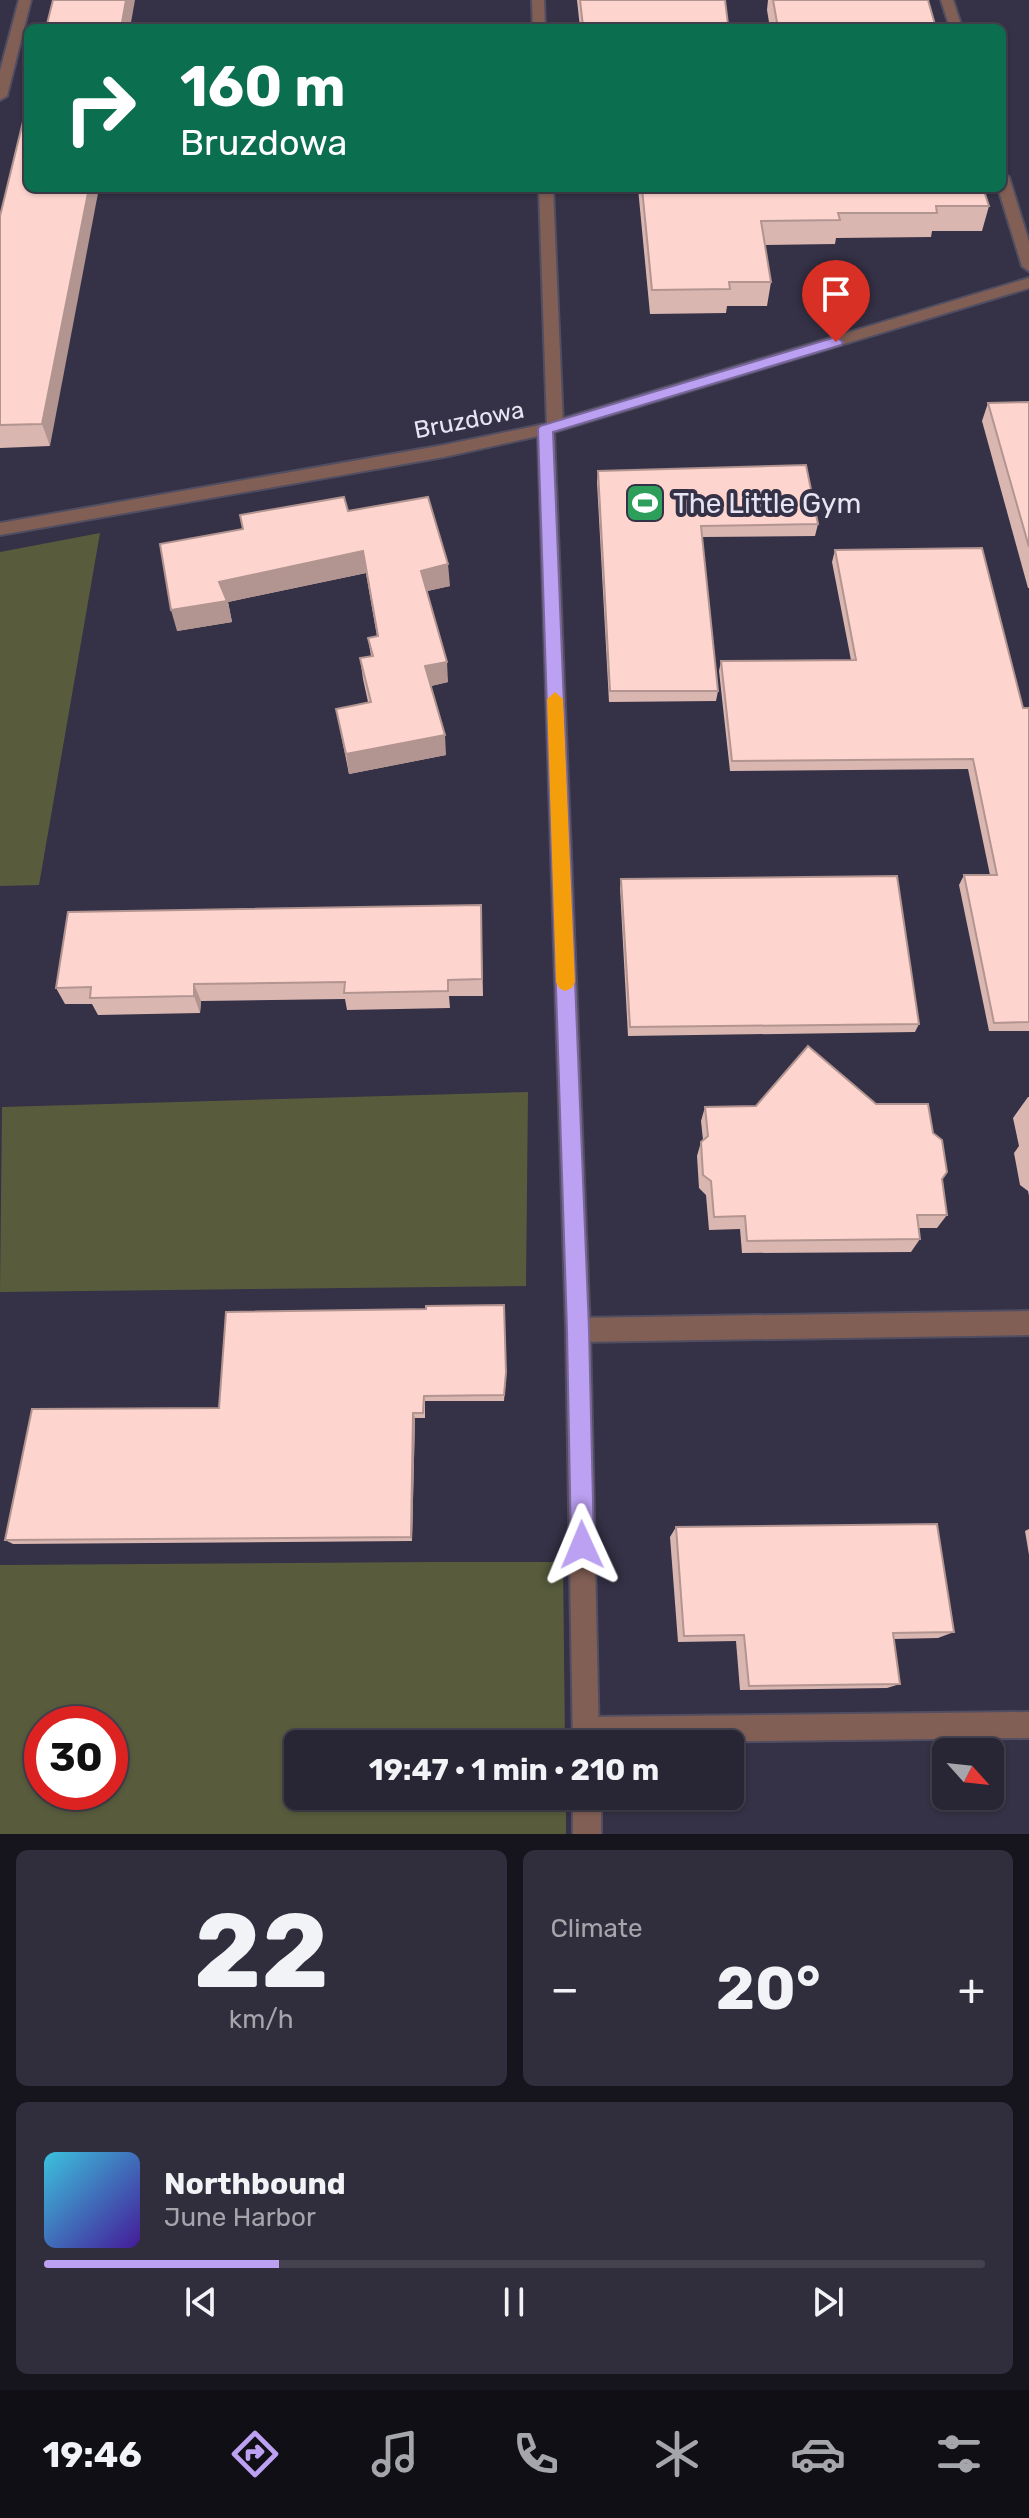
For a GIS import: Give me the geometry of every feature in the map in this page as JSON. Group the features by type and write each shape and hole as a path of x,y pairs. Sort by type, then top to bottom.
{"street":[{"path":"0,96 25,0"},
{"path":"538,0 539,24"},
{"path":"947,0 955,24"},
{"path":"1006,190 1029,266"},
{"path":"546,192 550,428 578,1330 586,1730"},
{"name":"Bruzdowa","path":"0,529 444,451 550,428 1029,283"},
{"path":"578,1330 1029,1323"},
{"path":"744,1733 1029,1725"},
{"path":"587,1810 587,1834"}],"green space":[{"path":"100,533 39,885 0,886 0,552"},
{"path":"528,1092 526,1286 0,1292 2,1107"},
{"path":"563,1562 565,1730 284,1730 284,1810 566,1810 566,1834 0,1834 0,1565"}],"building":[{"path":"53,0 126,0 122,24 47,24"},
{"path":"580,0 725,0 728,24 583,24"},
{"path":"773,0 928,0 935,24 777,24"},
{"path":"24,117 24,192 88,192 42,424 0,425 0,216"},
{"path":"642,192 984,192 989,206 936,206 937,213 838,213 840,220 761,221 771,282 729,282 730,289 652,290"},
{"path":"1029,402 1029,547 988,403"},
{"path":"806,465 818,524 701,526 718,691 610,691 598,471"},
{"path":"344,497 348,511 428,497 448,564 421,571 447,662 425,666 445,735 346,754 336,709 371,702 360,658 373,656 368,638 378,636 363,551 219,582 227,601 171,610 160,544 243,529 240,515"},
{"path":"982,548 1023,708 1029,708 1029,1022 994,1023 964,875 997,875 973,759 732,761 721,661 856,660 835,550"},
{"path":"897,876 919,1024 630,1027 621,879"},
{"path":"481,905 482,979 448,980 448,991 344,993 345,982 194,984 194,996 90,998 91,987 56,988 68,912"},
{"path":"808,1046 876,1104 928,1104 933,1133 942,1140 947,1172 942,1179 947,1215 917,1215 920,1239 747,1241 745,1216 714,1217 711,1181 703,1175 701,1142 708,1136 705,1107 756,1106"},
{"path":"504,1305 504,1395 424,1396 423,1413 413,1413 411,1537 5,1540 32,1409 219,1408 226,1312"},
{"path":"937,1524 954,1632 893,1633 900,1684 749,1686 744,1635 684,1636 676,1527"}],"slow traffic":[{"path":"555,699 565,982"}],"place":[{"name":"The Little Gym","path":"645,503"}],"route":[{"path":"582,1545 578,1330 546,429 836,342"}]}
